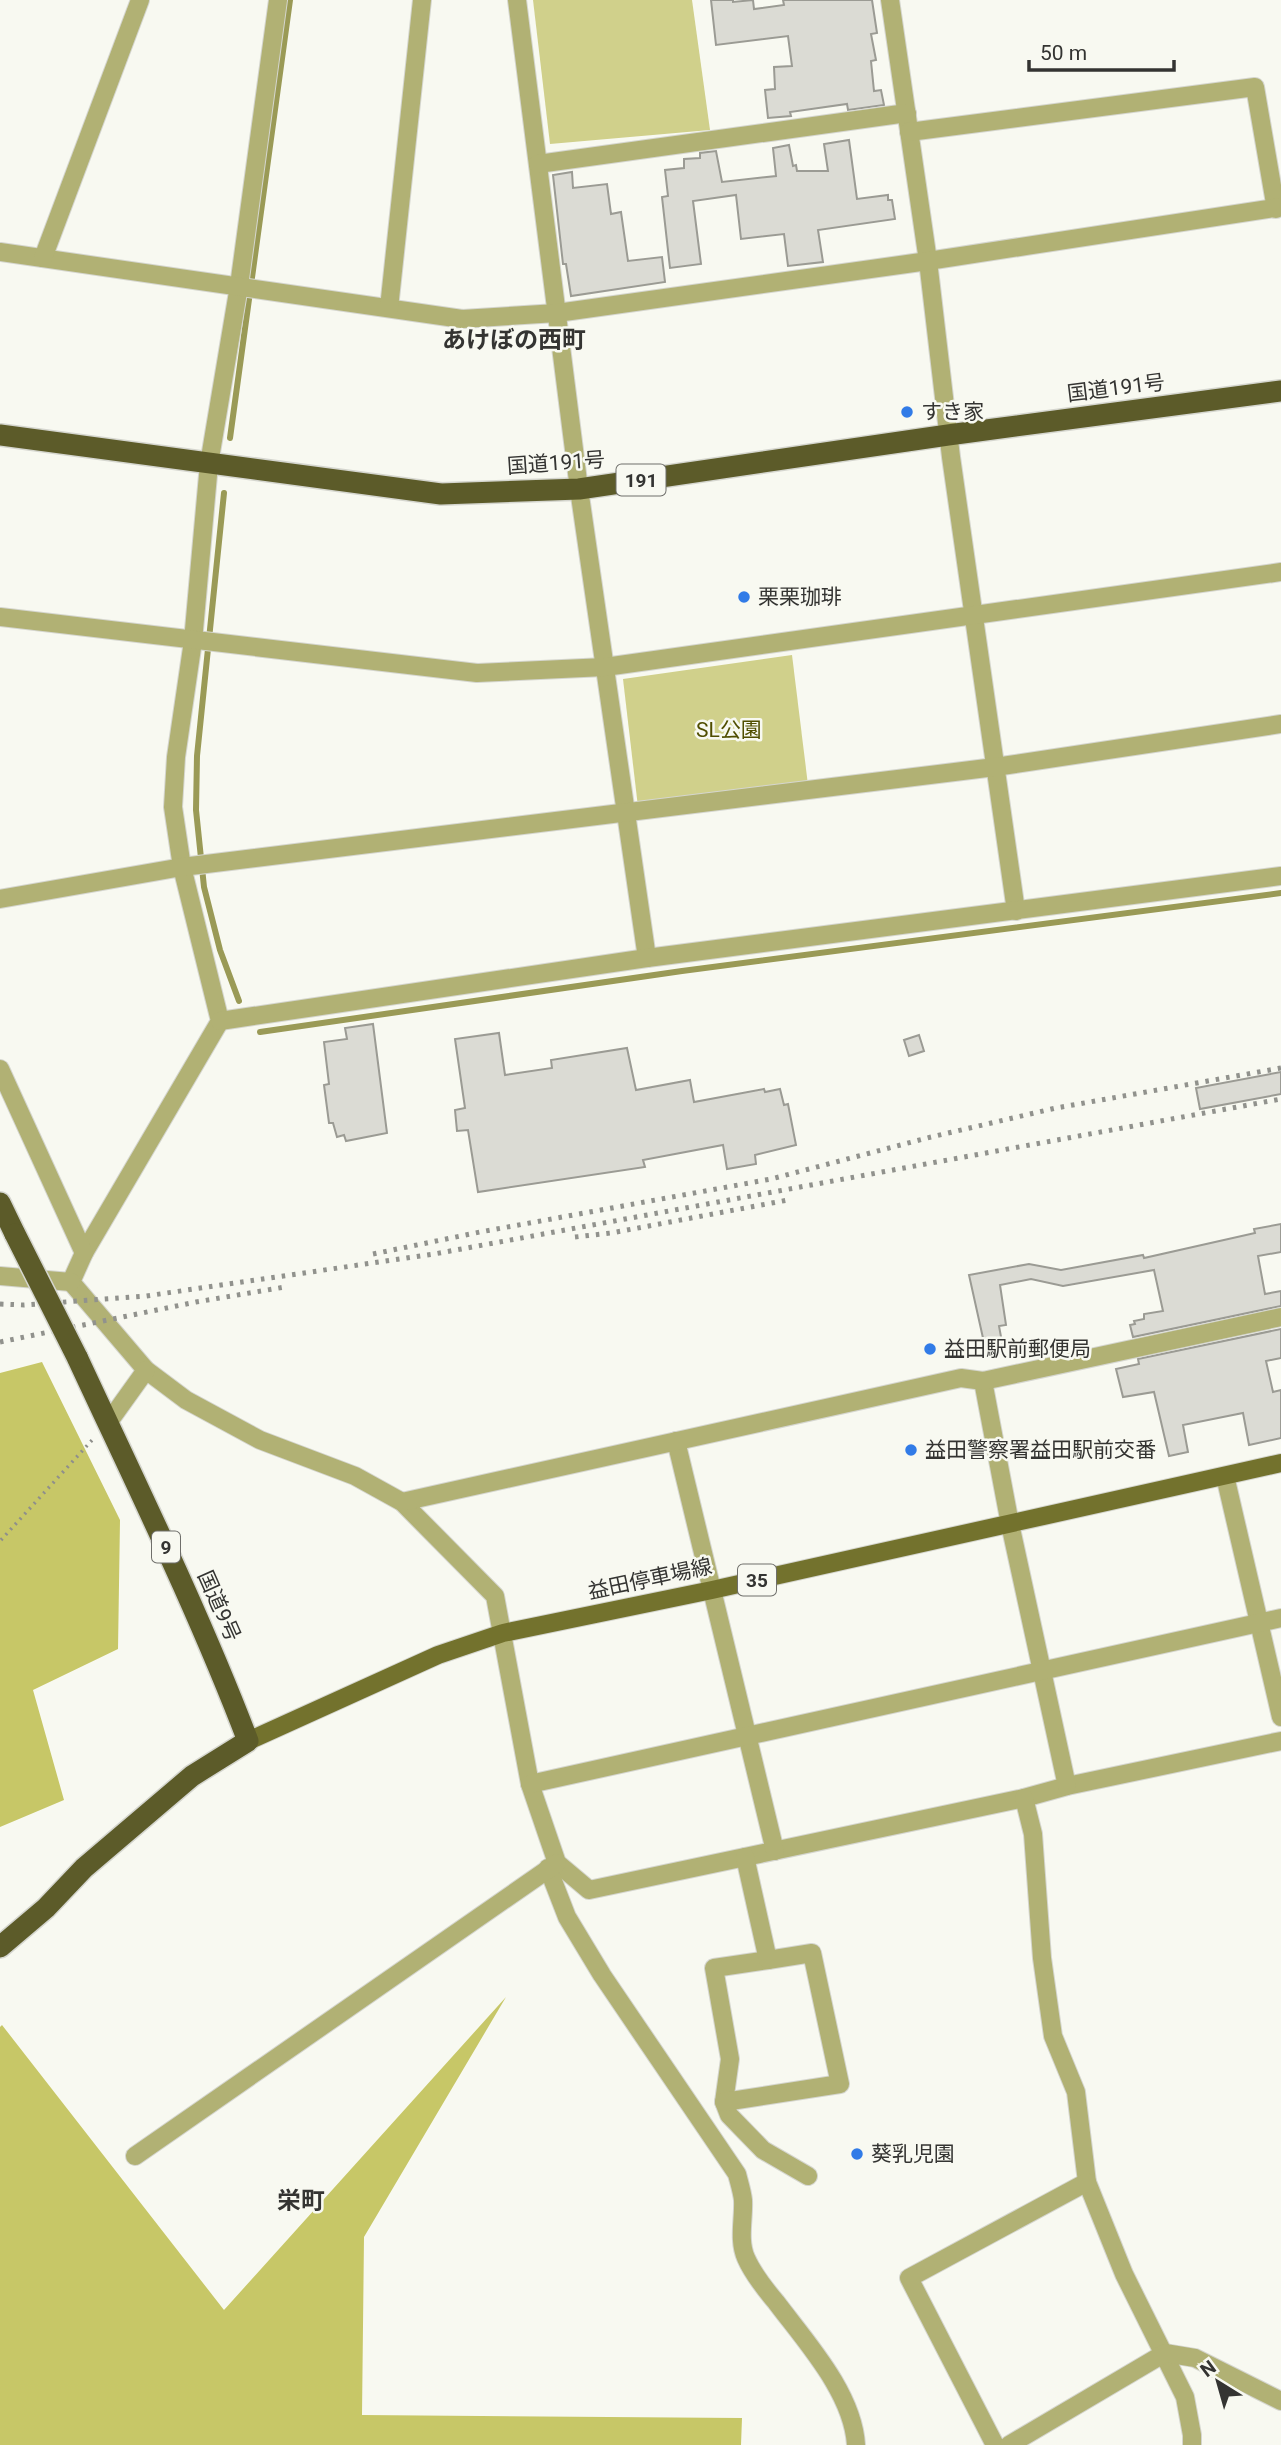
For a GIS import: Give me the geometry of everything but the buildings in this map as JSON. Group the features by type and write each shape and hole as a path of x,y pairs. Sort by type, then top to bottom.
{"highway":[{"name":"国道191号","path":"0,435 441,494 579,489 948,435 1281,391"},
{"name":"国道9号","path":"0,1203 108,1423 222,1673 248,1741"},
{"path":"0,1947 46,1908 84,1868 192,1776 248,1741"}],"main road":[{"name":"益田停車場線","path":"248,1741 438,1655 503,1633 712,1590 1281,1463"}],"street":[{"path":"43,258 141,0"},
{"path":"71,1282 84,1253 220,1021 182,867 173,807 176,757 192,640 209,464 239,286 278,0"},
{"path":"388,308 422,0"},
{"path":"511,0 517,0 579,489 647,958"},
{"path":"890,0 928,261 948,435 1016,911"},
{"path":"0,252 462,318 557,313 1279,208 1255,87 909,132"},
{"path":"538,164 907,113"},
{"path":"0,617 477,673 605,667 1281,572"},
{"path":"0,899 182,867 995,767 1281,724"},
{"path":"220,1021 647,958 1281,876"},
{"path":"0,1069 84,1253"},
{"path":"0,1276 71,1282 146,1370 186,1400 260,1440 355,1476 402,1503 495,1596 530,1784 567,1917 602,1975 737,2174 743,2198 741,2235 745,2257 763,2286 812,2349 840,2393 856,2445"},
{"path":"402,1503 961,1378 983,1381 1281,1317"},
{"path":"108,1423 146,1370"},
{"path":"983,1381 1010,1524 1067,1786"},
{"path":"676,1441 775,1851"},
{"path":"1225,1476 1281,1717"},
{"path":"530,1784 1281,1618"},
{"path":"553,1865 589,1889 1281,1741"},
{"path":"1024,1798 1032,1834 1042,1958 1053,2036 1076,2092 1087,2182 1124,2274 1185,2397 1192,2445"},
{"path":"745,1857 768,1960"},
{"path":"135,2156 553,1865"},
{"path":"724,2102 840,2084 812,1953 714,1968 730,2059 724,2102 729,2115 763,2150 808,2176"},
{"path":"995,2445 909,2278 1087,2182"},
{"path":"1009,2445 1165,2353 1195,2358 1281,2401"}],"path":[{"path":"1,1540 108,1423"}],"green space":[{"path":"533,0 692,0 710,130 550,144"},
{"name":"SL公園","path":"792,655 808,785 638,807 623,679"}],"shaded area":[{"path":"42,1362 120,1520 118,1649 33,1690 64,1800 0,1827 0,1373"},
{"path":"506,1997 364,2237 362,2415 742,2418 741,2445 0,2445 2,2025 224,2310"}],"waterway":[{"path":"230,438 290,0"},
{"path":"224,493 197,756 196,810 204,887 220,950 239,1001"},
{"path":"260,1032 682,971 1281,893"}],"railway":[{"path":"373,1254 771,1179 1056,1108 1281,1068"},
{"path":"0,1304 24,1305 146,1296 434,1254 1281,1099"},
{"path":"575,1237 611,1233 788,1200"},
{"path":"0,1342 196,1302 285,1287"}],"place":[{"name":"すき家","path":"907,412"},
{"name":"栗栗珈琲","path":"744,597"},
{"name":"益田駅前郵便局","path":"930,1349"},
{"name":"益田警察署益田駅前交番","path":"911,1450"},
{"name":"葵乳児園","path":"857,2154"}],"district":[{"name":"あけぼの西町","path":"514,340"},
{"name":"栄町","path":"301,2201"}]}
